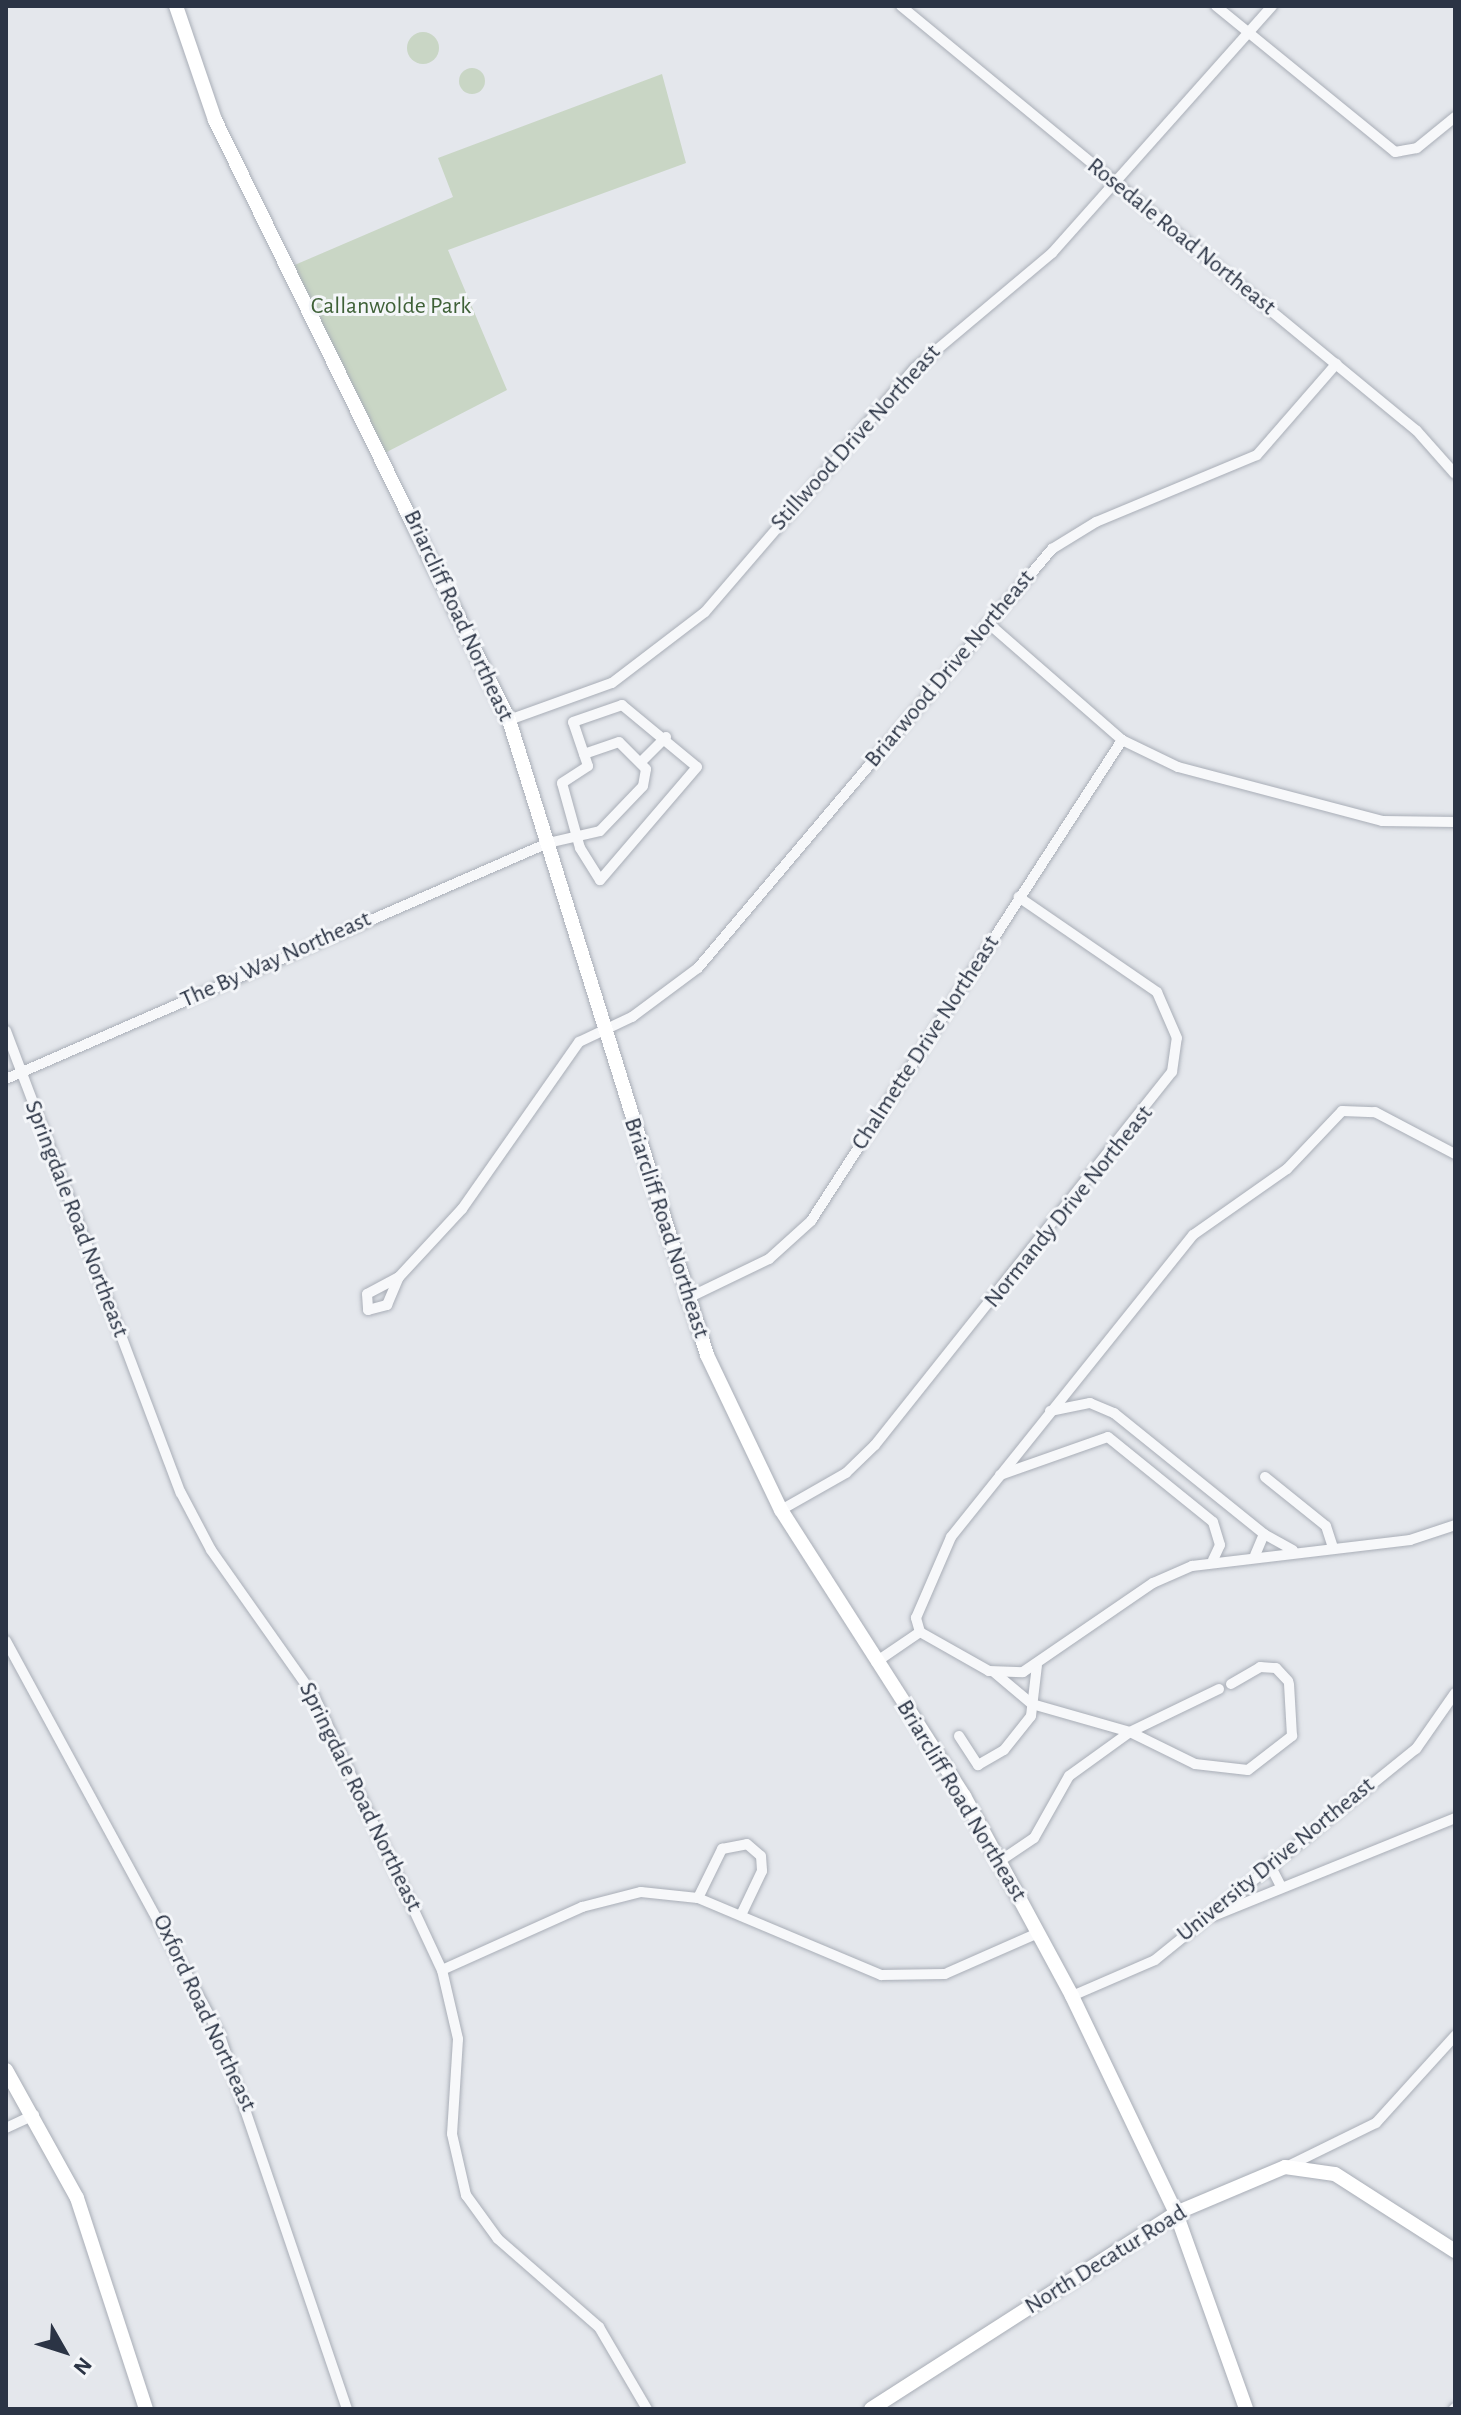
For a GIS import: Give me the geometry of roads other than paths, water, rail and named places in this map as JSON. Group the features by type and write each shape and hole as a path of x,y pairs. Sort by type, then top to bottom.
{"main road":[{"name":"Briarcliff Road Northeast","path":"176,6 215,120 509,720 686,1299 781,1510 1001,1860 1072,1996 1176,2213 1246,2409"},
{"path":"6,2070 34,2115 84,2216 146,2409"},
{"name":"North Decatur Road","path":"871,2409 1176,2213 1285,2167"},
{"path":"1285,2167 1335,2174 1455,2251"}],"street":[{"name":"Rosedale Road Northeast","path":"901,6 1430,443 1455,474"},
{"path":"1216,6 1395,152 1417,148 1455,117"},
{"name":"Stillwood Drive Northeast","path":"509,720 591,693 636,668 705,612 915,368 1052,253 1272,6"},
{"name":"Briarwood Drive Northeast","path":"399,1277 462,1209 579,1042 605,1033 698,968 1052,549 1086,527 1257,455 1336,364"},
{"path":"988,623 1122,740 1232,787 1382,821 1455,822"},
{"path":"591,693 599,713"},
{"path":"629,706 666,737 694,761 695,776 610,877 594,879 576,837 562,783 588,766 573,722 629,706"},
{"path":"584,754 619,742 642,761 666,737"},
{"name":"Chalmette Drive Northeast","path":"686,1299 769,1259 811,1221 1122,740"},
{"name":"The By Way Northeast","path":"6,1079 548,843 600,831 622,812 646,782 642,761"},
{"name":"Normandy Drive Northeast","path":"781,1510 846,1473 875,1445 1172,1072 1177,1038 1157,992 1019,897"},
{"name":"Springdale Road Northeast","path":"6,1031 181,1493 211,1550 314,1696 442,1970 458,2039 452,2134 466,2195 498,2239 599,2327 647,2409"},
{"path":"1231,1684 1269,1666 1288,1682 1292,1736 1248,1770 1195,1764 1130,1732 1032,1704 995,1672 920,1632 916,1618 942,1552 998,1476 1193,1235 1287,1169 1342,1111 1375,1112 1455,1154"},
{"path":"1050,1411 1090,1403 1114,1413 1264,1534 1295,1550"},
{"path":"998,1476 1108,1437 1213,1522 1220,1545 1213,1560"},
{"path":"1265,1477 1326,1526 1333,1547"},
{"path":"995,1672 1037,1665 1153,1583 1213,1560 1410,1540 1455,1525"},
{"path":"1255,1555 1264,1534"},
{"path":"876,1662 920,1632"},
{"name":"Oxford Road Northeast","path":"6,1641 219,2033 347,2409"},
{"path":"959,1736 973,1761 986,1763 1026,1728 1037,1665"},
{"path":"1001,1860 1034,1838 1069,1776 1130,1732 1219,1689"},
{"name":"University Drive Northeast","path":"1072,1996 1146,1967 1269,1863 1416,1749 1455,1693"},
{"path":"1203,1920 1455,1818"},
{"path":"698,1898 722,1849 747,1844 761,1856 762,1871 741,1915"},
{"path":"1269,1863 1281,1887"},
{"path":"442,1970 625,1894 698,1898 831,1957 909,1977 956,1970 1038,1933"},
{"name":"North Decatur Road","path":"1285,2167 1376,2123 1455,2036"},
{"path":"6,2128 34,2115"}],"park label":[{"name":"Callanwolde Park","path":"391,307"}]}
